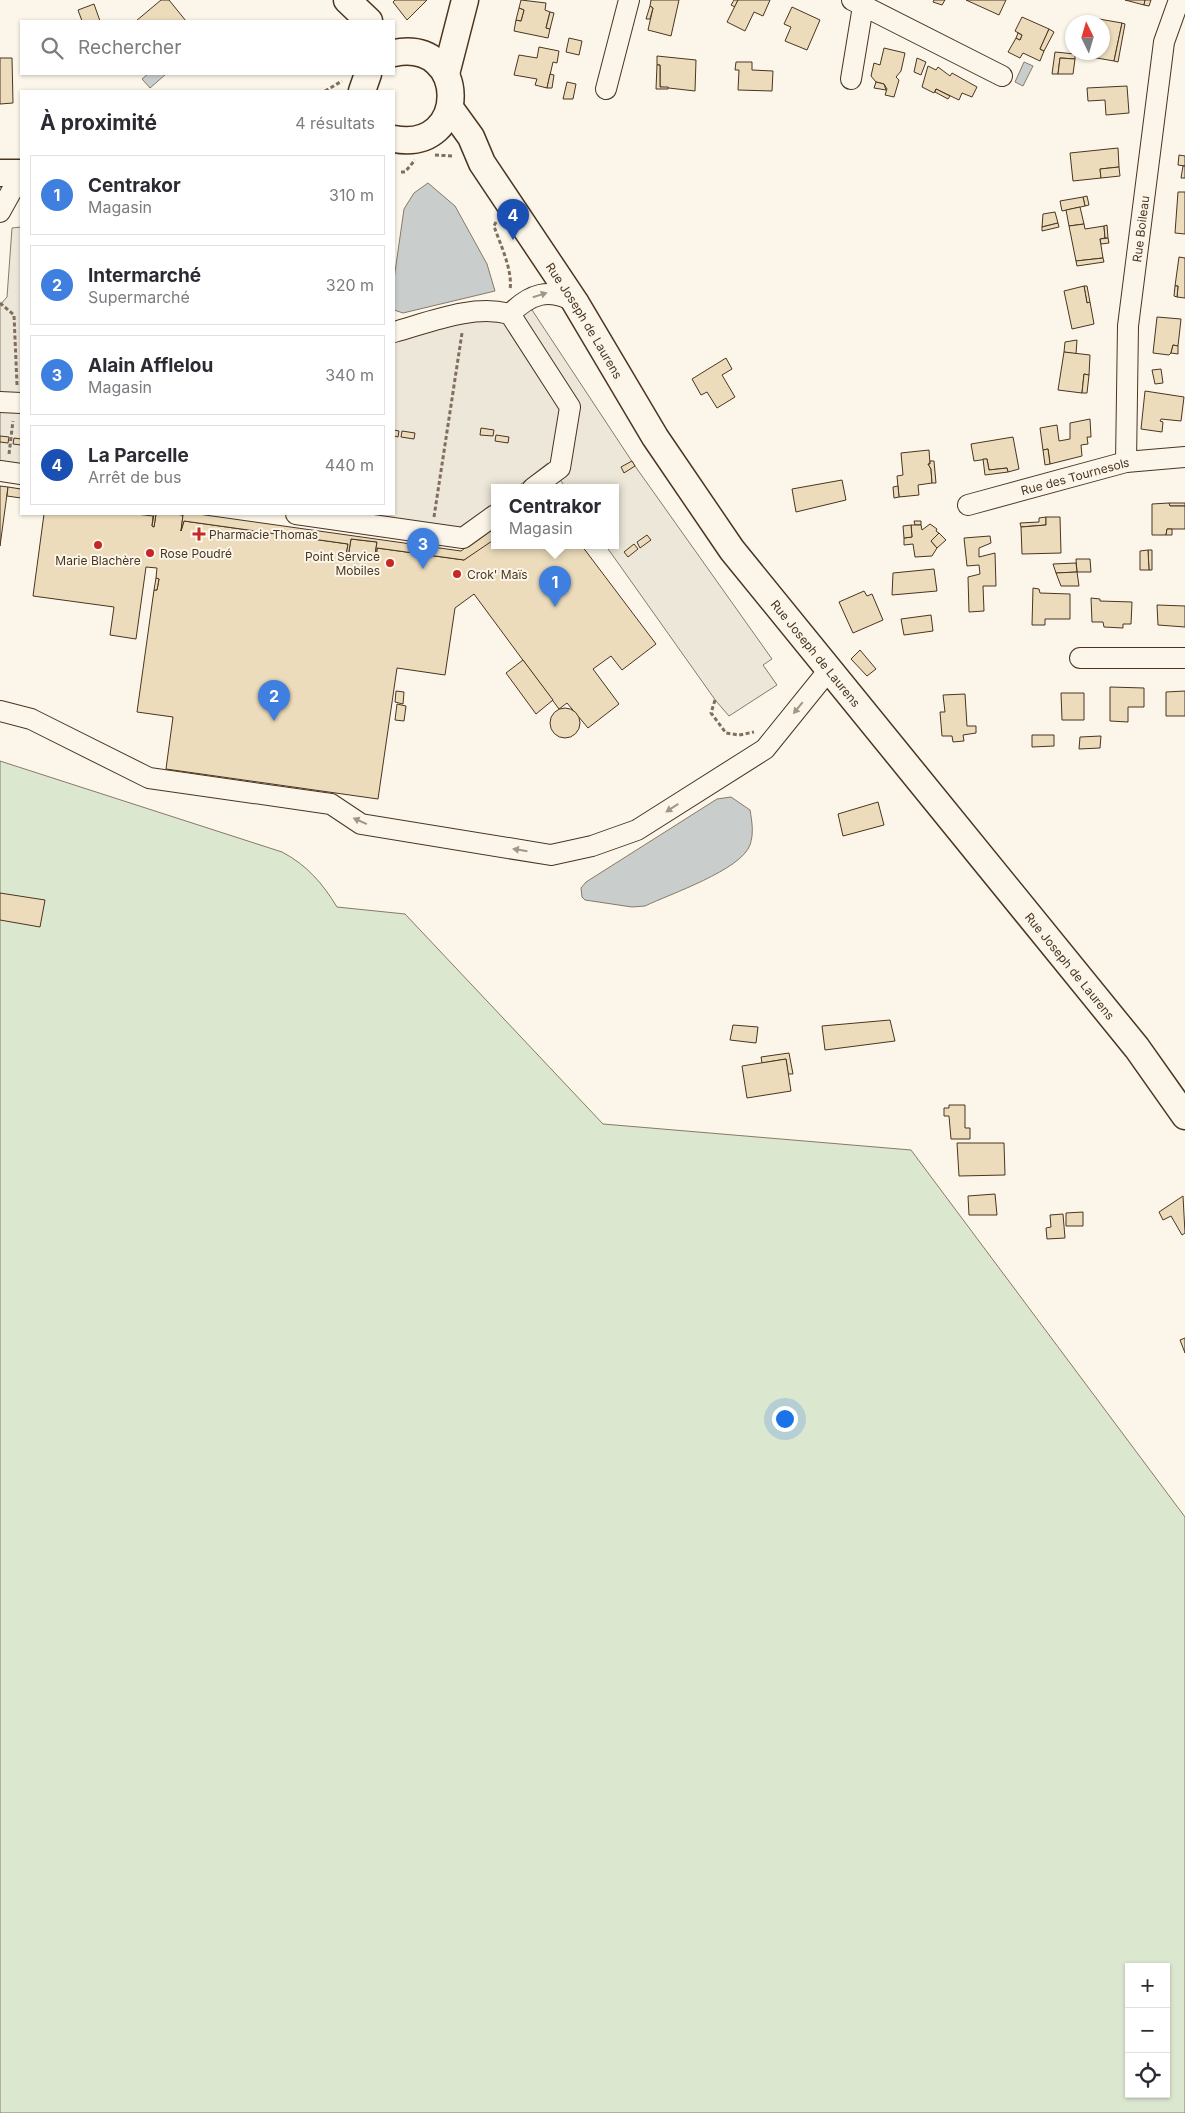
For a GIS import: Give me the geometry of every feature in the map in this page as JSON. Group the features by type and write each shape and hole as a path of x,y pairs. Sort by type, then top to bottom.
{"main road":[{"path":"347,0 356,20"},
{"path":"347,0 368,20"},
{"path":"402,50 431,43 447,28 464,0"},
{"path":"446,74 464,0"},
{"path":"395,139 411,141 429,136 446,119 452,97 446,74 438,64 428,56 402,50"},
{"name":"Rue Joseph de Laurens","path":"450,108 471,137 482,163 574,302 655,437 737,558 1132,1040 1185,1116"},
{"name":"Rue Joseph de Laurens","path":"429,136 460,148 482,163"},
{"path":"0,173 20,174"}],"street":[{"path":"606,89 628,0"},
{"name":"Rue Boileau","path":"1126,462 1128,326 1164,42 1180,0"},
{"path":"851,79 860,2 1002,76"},
{"path":"0,212 20,176"},
{"path":"395,332 470,312 506,313 523,300 548,293 563,295 574,302"},
{"path":"506,313 570,407 560,468 538,484"},
{"path":"0,402 20,403"},
{"name":"Rue des Tournesols","path":"968,505 1126,462 1185,457"},
{"path":"0,471 20,474"},
{"path":"303,515 463,538 491,518"},
{"path":"1080,658 1185,658"},
{"path":"0,711 31,719 149,778 331,804 361,824 551,855 592,846 637,830 765,749 828,671"}],"path":[{"path":"330,90 358,84"},
{"path":"497,219 494,226 511,283 506,313"},
{"path":"432,533 463,327"},
{"path":"715,700 712,713 726,732 739,735 762,730"}],"green space":[{"path":"0,761 282,852 314,876 337,907 405,914 603,1124 911,1150 1185,1517 1185,2113 0,2113"}],"shaded area":[{"path":"1024,62 1033,66 1023,86 1015,82"},
{"path":"147,75 165,75 150,88 142,79"},
{"path":"428,183 455,206 487,264 495,291 403,313 395,310 395,272 404,209 414,193"},
{"path":"20,227 20,475 0,472 0,305 7,297 12,228"},
{"path":"532,310 635,466 772,659 763,665 777,685 729,716 716,701 608,549 619,549 619,484 563,484 548,463 521,484 491,484 491,508 456,537 302,515 395,515 395,340 490,311"},
{"path":"731,797 750,810 752,828 750,845 744,854 733,863 704,880 645,906 632,907 585,900 582,897 581,888 586,882 717,799"}],"building":[{"path":"161,0 169,0 185,20 137,20"},
{"path":"395,0 427,0 407,20 393,2"},
{"path":"521,0 546,3 545,10 550,12 546,28 550,29 548,38 514,31 516,20 521,21 524,10 519,8"},
{"path":"651,0 679,0 671,36 648,30 653,8 650,6"},
{"path":"734,0 738,0 735,7 731,5"},
{"path":"738,0 770,0 763,16 754,12 745,31 727,22"},
{"path":"934,0 945,0 942,5 933,2"},
{"path":"966,0 1006,0 999,15"},
{"path":"1125,0 1145,0 1144,5"},
{"path":"1145,0 1151,0 1149,6 1144,5"},
{"path":"94,4 100,20 82,20 78,10"},
{"path":"650,6 653,8 650,19 646,19"},
{"path":"792,7 820,20 807,50 785,41 791,27 784,24"},
{"path":"519,8 524,10 521,21 516,20"},
{"path":"550,12 554,13 550,29 546,28"},
{"path":"1022,17 1049,29 1040,49 1044,51 1040,61 1023,53 1020,58 1008,52 1016,38 1020,40 1022,35 1015,31"},
{"path":"1110,21 1122,23 1114,61 1108,60 1110,60"},
{"path":"1122,23 1125,24 1118,62 1114,61"},
{"path":"1049,29 1054,32 1044,51 1040,49"},
{"path":"1018,33 1022,35 1020,40 1016,38"},
{"path":"569,38 582,41 579,55 566,52"},
{"path":"539,47 559,51 557,63 553,62 547,88 535,85 537,79 514,75 519,55 537,58"},
{"path":"884,48 905,53 901,71 896,77 899,80 894,97 885,95 887,89 884,84 876,82 871,76 874,63 880,65"},
{"path":"1055,52 1065,53 1065,58 1060,58 1058,74 1052,74"},
{"path":"657,56 696,60 695,91 660,87 660,65 657,65"},
{"path":"0,58 12,58 13,103 0,104"},
{"path":"917,58 926,62 921,75 914,72"},
{"path":"1060,58 1075,60 1073,74 1058,74"},
{"path":"736,62 752,62 752,70 773,71 772,91 738,90 739,70 735,70"},
{"path":"657,65 660,65 660,87 668,87 668,89 656,89"},
{"path":"928,66 936,70 938,67 950,76 952,73 977,87 972,97 962,93 959,100 936,89 934,93 922,87"},
{"path":"550,74 554,75 552,88 547,88"},
{"path":"567,82 576,84 573,99 563,99"},
{"path":"876,82 884,84 886,90 874,88"},
{"path":"1127,86 1129,113 1106,115 1105,100 1088,101 1087,88"},
{"path":"936,89 950,96 948,99 935,92"},
{"path":"1118,148 1119,167 1100,169 1101,178 1073,181 1070,153"},
{"path":"1179,155 1185,156 1185,166 1178,165"},
{"path":"1183,166 1185,166 1185,178 1181,178"},
{"path":"1119,167 1120,176 1101,178 1100,169"},
{"path":"1178,192 1185,192 1185,234 1175,233"},
{"path":"1087,196 1089,205 1085,206 1083,197"},
{"path":"1083,197 1085,206 1062,211 1060,201"},
{"path":"1080,207 1084,224 1069,226 1066,210"},
{"path":"1055,212 1058,223 1042,227 1043,214"},
{"path":"1058,223 1059,227 1042,231 1042,227"},
{"path":"1084,224 1085,229 1104,226 1105,238 1100,239 1103,258 1076,261 1069,226"},
{"path":"1107,225 1108,238 1105,238 1104,226"},
{"path":"1108,238 1109,243 1101,244 1100,239"},
{"path":"1179,257 1185,258 1185,298 1177,297 1178,286 1175,286"},
{"path":"1103,258 1104,262 1077,266 1076,261"},
{"path":"1084,286 1087,286 1090,302 1087,303"},
{"path":"1084,286 1087,303 1090,302 1094,324 1072,329 1064,291"},
{"path":"1175,286 1178,286 1177,297 1174,296"},
{"path":"1157,317 1181,319 1178,346 1173,345 1169,355 1153,353"},
{"path":"1077,340 1076,354 1064,352 1065,342"},
{"path":"1173,345 1178,346 1178,354 1171,353"},
{"path":"1064,352 1090,355 1089,375 1084,374 1082,393 1058,390"},
{"path":"726,358 732,369 722,375 735,397 717,408 707,392 701,395 692,379"},
{"path":"1161,369 1163,383 1155,384 1152,370"},
{"path":"1084,374 1089,375 1087,393 1082,393"},
{"path":"1145,391 1184,397 1181,421 1161,419 1160,421 1163,422 1162,432 1141,429"},
{"path":"1090,419 1091,437 1087,437 1088,444 1081,445 1082,456 1050,464 1048,449 1043,450 1040,428 1057,425 1059,441 1070,439 1070,423"},
{"path":"481,428 494,430 493,436 480,435"},
{"path":"395,430 399,431 398,437 395,436"},
{"path":"402,431 415,433 414,439 401,437"},
{"path":"496,435 509,437 508,443 495,441"},
{"path":"0,436 9,437 8,443 0,442"},
{"path":"1013,437 1019,469 1008,472 1007,468 989,470 987,459 974,461 971,444"},
{"path":"14,438 20,439 20,445 13,444"},
{"path":"1048,449 1050,464 1045,465 1043,450"},
{"path":"929,450 930,464 928,464 931,469 932,483 918,485 919,495 899,497 897,476 903,475 901,453"},
{"path":"983,459 987,459 989,470 1007,468 1008,472 985,475"},
{"path":"632,461 635,466 624,473 621,467"},
{"path":"930,461 934,461 936,483 932,483 931,469 928,464 930,464"},
{"path":"842,480 846,500 796,512 792,489"},
{"path":"0,486 8,487 0,546"},
{"path":"898,486 899,497 894,498 893,487"},
{"path":"8,487 20,489 20,498 7,496"},
{"path":"1169,503 1185,503 1185,506 1170,506"},
{"path":"1169,503 1170,506 1185,506 1185,529 1167,529 1166,535 1152,535 1152,504"},
{"path":"44,515 144,515 153,516 152,526 154,527 156,515 183,515 181,531 184,521 348,544 346,556 348,557 351,539 377,542 374,561 376,561 377,548 464,560 491,539 491,549 584,549 656,644 622,670 611,656 593,669 619,704 588,728 567,703 559,709 474,594 455,608 445,675 397,668 378,799 166,769 173,717 137,712 154,590 157,590 159,579 156,578 157,568 146,567 136,639 110,635 114,607 33,596"},
{"path":"154,515 156,515 154,527 152,526"},
{"path":"183,515 205,515 461,551 491,528 491,542 464,560 377,548 376,561 374,561 377,542 351,539 348,557 346,556 348,544 184,521 181,531"},
{"path":"1046,517 1046,525 1021,527 1020,523 1039,522 1039,518"},
{"path":"1046,517 1060,517 1061,553 1022,554 1021,527 1046,525"},
{"path":"914,521 921,521 921,525 915,525"},
{"path":"930,524 939,533 931,541 937,548 932,556 915,557 913,544 904,545 904,538 912,537 911,525 921,525 922,530"},
{"path":"911,525 912,537 904,538 903,526"},
{"path":"1167,529 1172,529 1172,535 1166,535"},
{"path":"939,533 946,540 937,548 931,541"},
{"path":"647,535 651,540 640,548 637,542"},
{"path":"990,536 991,543 979,548 979,557 995,553 996,586 983,586 984,611 969,612 968,577 980,574 979,565 967,566 964,538"},
{"path":"634,544 638,549 628,557 624,552"},
{"path":"1148,550 1152,550 1152,570 1149,570"},
{"path":"1148,550 1149,570 1140,570 1140,551"},
{"path":"1076,559 1090,559 1091,572 1077,572"},
{"path":"1076,563 1077,572 1056,573 1053,564"},
{"path":"934,569 937,591 892,595 893,573"},
{"path":"1077,572 1079,586 1061,586 1056,573"},
{"path":"156,578 159,579 157,590 154,590"},
{"path":"1033,588 1039,589 1040,593 1070,594 1070,619 1045,619 1045,625 1032,625"},
{"path":"864,591 867,596 872,594 883,620 853,633 839,602"},
{"path":"1091,598 1100,599 1100,601 1132,602 1131,624 1123,624 1123,628 1104,627 1103,622 1092,622"},
{"path":"1157,605 1185,606 1185,627 1158,625"},
{"path":"931,615 933,631 904,635 901,619"},
{"path":"860,650 876,669 867,676 851,659"},
{"path":"523,660 553,700 536,714 506,673"},
{"path":"1110,687 1144,688 1144,707 1128,707 1128,722 1110,721"},
{"path":"396,691 404,692 403,704 395,702"},
{"path":"1185,691 1185,716 1166,716 1166,692"},
{"path":"1061,693 1084,693 1084,720 1062,720"},
{"path":"965,694 967,726 976,726 976,733 963,735 964,741 953,742 952,736 942,736 940,712 945,712 943,695"},
{"path":"397,704 406,706 404,721 395,720"},
{"path":"565,708 571,709 579,717 579,729 571,737 565,738 559,737 551,729 550,723 551,717 559,709"},
{"path":"1032,735 1054,735 1054,746 1032,747"},
{"path":"1101,736 1100,748 1079,749 1080,737"},
{"path":"878,802 884,825 843,836 838,814"},
{"path":"0,893 45,900 40,927 0,920"},
{"path":"890,1020 895,1041 825,1050 822,1026"},
{"path":"733,1025 758,1027 756,1043 730,1040"},
{"path":"789,1053 793,1074 788,1074 786,1059 762,1063 761,1057"},
{"path":"786,1059 791,1091 747,1098 742,1066"},
{"path":"949,1105 965,1105 965,1128 970,1128 970,1139 951,1139 949,1116 944,1116 944,1108 949,1108"},
{"path":"957,1143 1004,1143 1005,1175 959,1176"},
{"path":"995,1194 997,1215 969,1215 968,1196"},
{"path":"1183,1196 1185,1233 1182,1235 1171,1216 1163,1220 1159,1212"},
{"path":"1083,1212 1083,1226 1066,1226 1066,1213"},
{"path":"1063,1214 1065,1238 1047,1239 1046,1228 1051,1227 1050,1215"},
{"path":"1185,1338 1185,1353 1180,1340"}],"place":[{"name":"La Parcelle","path":"513,240"},
{"name":"Pharmacie Thomas","path":"199,534"},
{"name":"Marie Blachère","path":"98,545"},
{"name":"Rose Poudré","path":"150,553"},
{"name":"Point Service Mobiles","path":"390,563"},
{"name":"Alain Afflelou","path":"423,569"},
{"name":"Crok' Maïs","path":"457,574"},
{"name":"Centrakor","path":"555,607"},
{"name":"Intermarché","path":"274,721"}]}
